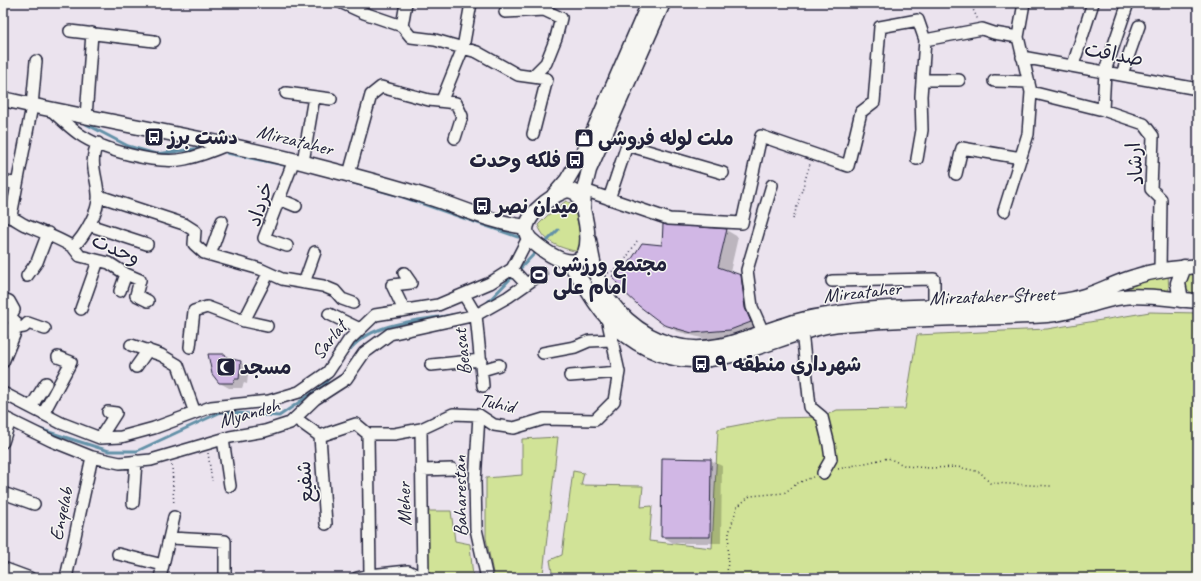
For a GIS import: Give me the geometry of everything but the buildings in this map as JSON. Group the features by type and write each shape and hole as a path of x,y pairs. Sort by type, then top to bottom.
{"main road":[{"path":"554,195 561,191 569,190 576,193 583,209 589,240 584,257 580,261 569,262 560,259 527,233 534,212 554,195 568,180 587,146 649,3"},
{"path":"583,209 584,190 592,164 662,3"},
{"name":"Mirzataher","path":"3,99 51,110 228,144 299,161 435,199 509,225 527,233"},
{"name":"Mirzataher","path":"589,240 597,277 615,307 626,320 655,339 673,345 705,349 746,339 785,324 829,314 934,306 1024,304 1066,301 1085,296 1134,277 1160,271 1198,266"},
{"name":"Mirzataher Street","path":"569,262 607,318 623,333 651,351 671,357 689,359 722,357 802,331 834,325 912,319 1048,315 1071,312 1108,300 1129,296 1198,301"},
{"path":"1182,300 1178,283 1184,267"}],"street":[{"path":"342,3 364,13 402,26 411,37 435,40 478,52 518,75 547,79 533,134"},
{"path":"402,26 406,3"},
{"path":"442,100 463,48 471,3"},
{"path":"1004,211 1028,134 1030,87 1018,37 1024,3"},
{"path":"1073,65 1093,3"},
{"path":"1103,110 1105,71 1128,3"},
{"path":"505,12 544,10 561,18 556,38 546,63 532,77"},
{"path":"584,190 669,219 742,223 761,136 848,166 861,112 874,102 880,27 918,20 925,40 922,80 922,130 917,159"},
{"path":"1122,74 1139,26"},
{"path":"925,40 982,29 994,33 1018,37"},
{"path":"70,31 154,41"},
{"path":"86,117 92,33"},
{"name":"صداقت","path":"1022,56 1198,89"},
{"path":"7,216 17,184 32,106 36,61"},
{"path":"922,80 959,80"},
{"name":"ارشاد","path":"994,81 1030,87 1144,124 1152,136 1151,189 1161,199 1160,271"},
{"path":"349,174 371,95 381,87 429,100 442,100 456,103 462,116 455,138"},
{"path":"286,93 331,99"},
{"name":"خرداد","path":"287,246 264,238 279,199 299,161 314,97"},
{"path":"51,110 80,134 114,150 145,158 184,160 212,152 228,144"},
{"path":"73,248 82,238 89,225 99,196 93,166 94,151 98,143"},
{"path":"609,199 627,145 723,173"},
{"path":"956,174 962,148 1021,158"},
{"path":"3,181 17,184"},
{"path":"763,332 752,307 747,270 772,185"},
{"path":"99,196 184,224 195,231 194,244 204,253 260,269 268,274 282,279 323,286 335,291 342,299 353,303"},
{"path":"279,199 296,206"},
{"name":"وحدت","path":"7,216 48,233 73,248 80,256 109,263 126,274 140,280 136,295 148,300"},
{"path":"210,255 222,221"},
{"path":"89,225 147,244"},
{"path":"27,276 37,262 48,233"},
{"path":"526,284 515,271 527,233"},
{"path":"304,283 315,252"},
{"path":"81,309 98,261"},
{"name":"Sarlat","path":"3,393 61,423 100,438 121,437 154,428 211,407 269,402 299,392 328,372 349,340 375,315 438,305 464,295 515,271"},
{"path":"404,273 411,283 392,285 404,310"},
{"path":"120,291 126,274"},
{"path":"244,321 268,274"},
{"name":"Myandeh","path":"6,418 52,441 92,457 120,463 151,460 223,439 265,431 290,423 315,399 346,379 364,353 390,334 474,312 526,284 541,274"},
{"path":"832,281 934,278 934,306"},
{"path":"464,295 474,312"},
{"path":"4,299 9,301 14,310 10,317 15,321 10,331 24,327 28,323 45,329"},
{"path":"190,347 194,311 207,307 244,321 267,326"},
{"name":"Beasat","path":"474,312 483,386"},
{"path":"329,314 360,329"},
{"name":"Tuhid","path":"320,436 356,424 368,434 394,434 421,429 453,414 479,416 494,425 514,428 544,419 595,420 614,401 619,372 607,318"},
{"path":"3,362 16,330"},
{"path":"802,331 810,407 822,417 831,459 823,473"},
{"path":"543,353 575,347 589,341 612,340"},
{"path":"131,345 161,354 178,366 195,413"},
{"path":"136,367 148,350"},
{"path":"43,414 71,362 58,357"},
{"path":"431,365 499,365"},
{"path":"570,376 619,372"},
{"path":"31,407 46,383"},
{"path":"100,438 116,413 108,412"},
{"name":"Baharestan","path":"479,416 475,482 476,529 486,574"},
{"path":"3,442 6,418"},
{"path":"295,418 320,436"},
{"name":"Meher","path":"357,578 370,575 408,571 422,578 421,429"},
{"path":"368,434 370,575"},
{"name":"شفیع","path":"320,436 326,524"},
{"path":"223,439 230,486"},
{"name":"Enqelab","path":"66,578 92,457"},
{"path":"133,503 136,461"},
{"path":"422,470 452,469"},
{"path":"3,493 34,504"},
{"path":"160,578 171,538 174,517"},
{"path":"171,538 225,541 225,578"},
{"path":"118,554 163,565"},
{"path":"3,568 30,578"}],"path":[{"path":"970,3 982,29"},
{"path":"793,219 813,154"},
{"path":"597,277 620,268 637,241"},
{"path":"207,444 212,481"},
{"path":"172,454 174,517"},
{"path":"727,578 729,533 737,507 750,496 784,492 798,483 823,473 888,458 906,466 928,468 958,466 980,472 990,483 1051,486"}],"green space":[{"path":"566,201 572,204 578,222 580,234 579,252 560,247 549,241 538,225"},
{"path":"1198,272 1198,293 1192,293 1185,288 1188,274"},
{"path":"1168,274 1169,292 1107,294 1152,278"},
{"path":"1150,312 1198,313 1198,578 553,578 550,560 562,555 573,471 584,473 581,485 643,486 641,507 652,506 649,541 712,548 718,429 775,418 822,417 837,410 905,409 917,335 1047,329"},
{"path":"558,437 543,574 519,578 494,578 486,538 486,478 522,475 522,439"},
{"path":"425,511 451,511 455,541 470,544 473,578 429,578"}],"waterway":[{"path":"82,122 128,146 156,154 202,148"},
{"path":"227,153 284,165"},
{"path":"347,181 403,197 518,237"},
{"path":"543,245 558,230"},
{"path":"485,305 537,251"},
{"path":"347,353 356,343 381,329 410,321 452,315"},
{"path":"36,428 109,451 137,451 221,412 279,416 323,386 331,375"}],"place":[{"name":"دشت برز","path":"154,137"},
{"name":"ملت لوله فروشی","path":"584,138"},
{"name":"فلکه وحدت","path":"575,160"},
{"name":"میدان نصر","path":"482,206"},
{"name":"مجتمع ورزشی امام علی","path":"539,275"},
{"name":"شهرداری منطقه ۹","path":"701,364"},
{"name":"مسجد","path":"226,367"}]}
